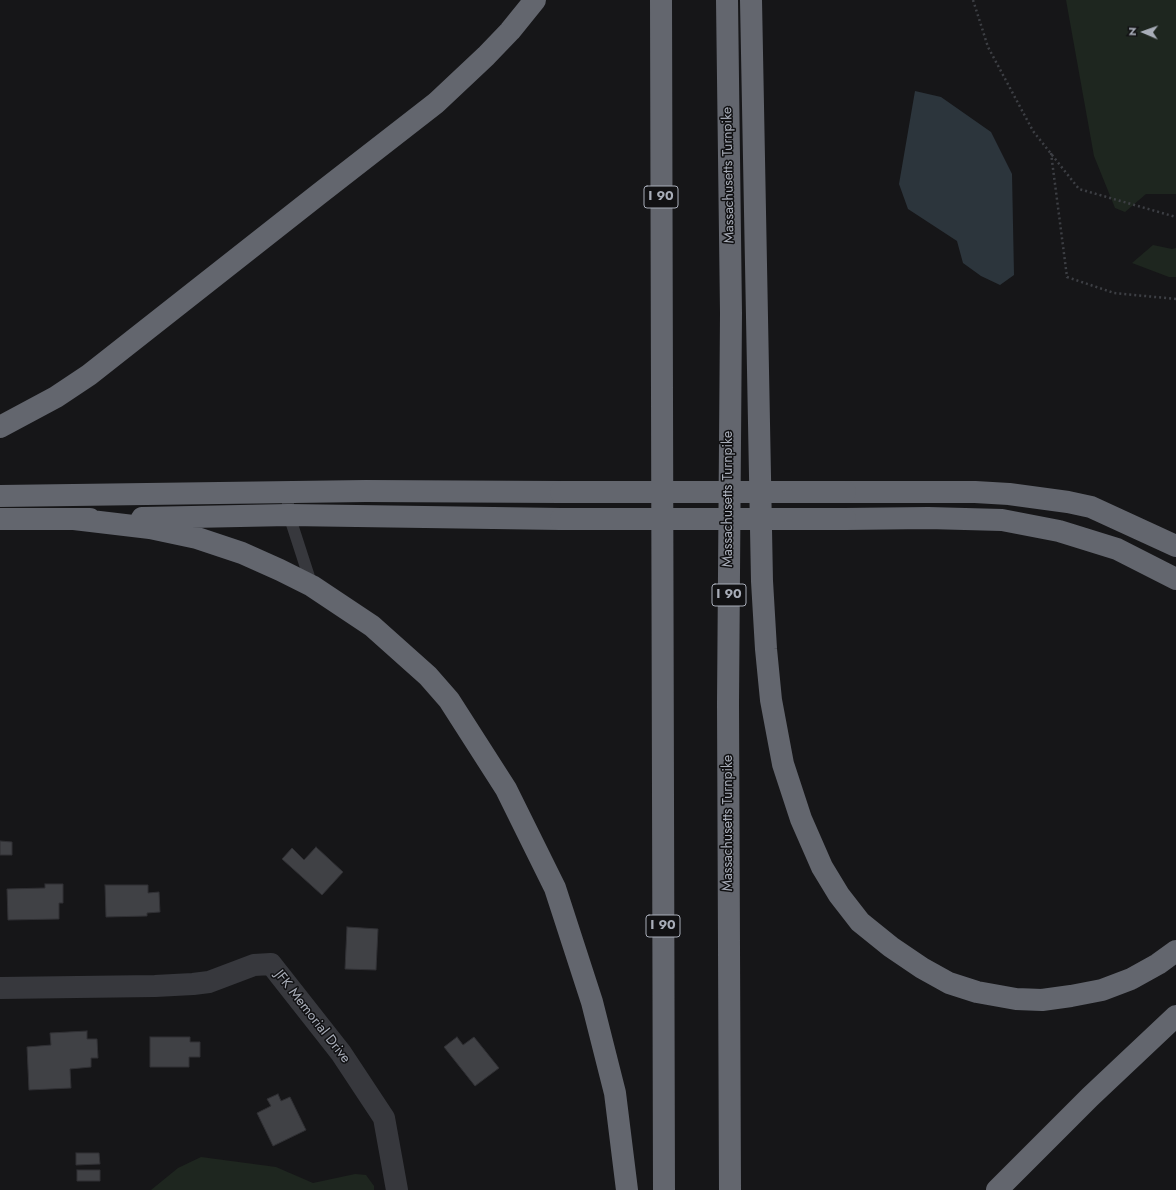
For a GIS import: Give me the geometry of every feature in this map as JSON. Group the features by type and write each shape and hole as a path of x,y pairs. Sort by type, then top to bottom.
{"highway":[{"path":"0,427 56,397 99,368 275,228 436,104 510,31 535,0"},
{"name":"I 90","path":"661,0 664,1190"},
{"name":"Massachusetts Turnpike","path":"727,0 731,313 728,695 730,1190"},
{"path":"751,0 762,581 766,649 771,700 783,764 801,819 819,860 839,895 860,922 891,947 922,968 949,983 977,992 1016,999 1042,1000 1102,990 1130,979 1158,964 1176,952"},
{"path":"0,496 366,491 975,492 1009,494 1068,502 1091,507 1176,546"},
{"path":"0,519 290,515 561,519 936,518 1002,520 1059,531 1117,549 1176,580"},
{"path":"74,519 150,528 197,538 242,553 312,586 372,626 428,676 449,700 506,789 555,888 592,1002 615,1093 627,1190"},
{"path":"997,1190 1090,1097 1176,1016"}],"street":[{"name":"JFK Memorial Drive","path":"0,988 193,984 209,982 254,965 271,964 341,1053 384,1118 397,1190"}],"lane":[{"path":"287,493 290,515 312,586"}],"path":[{"path":"973,0 988,47 1033,131 1079,189 1176,217"},
{"path":"1050,153 1067,277 1114,293 1176,299"}],"shaded area":[{"path":"1066,0 1176,0 1176,194 1146,194 1125,212 1115,208 1094,156"},
{"path":"915,91 941,97 991,132 1012,174 1014,275 1000,285 981,276 963,263 957,241 908,209 899,184"},
{"path":"1153,245 1172,249 1176,248 1176,277 1169,277 1132,263"},
{"path":"201,1157 276,1167 313,1183 355,1174 366,1175 374,1186 374,1190 151,1190 178,1168"}],"building":[{"path":"0,841 12,842 12,855 0,855"},
{"path":"316,847 343,872 322,895 282,859 292,848 304,860"},
{"path":"45,884 63,884 63,903 59,903 59,919 8,920 7,889 45,888"},
{"path":"105,885 148,885 148,893 159,892 160,912 147,913 147,916 106,917"},
{"path":"347,927 378,929 376,970 345,969"},
{"path":"87,1031 87,1039 97,1039 98,1058 91,1058 91,1067 70,1069 71,1088 29,1090 27,1047 51,1045 50,1033"},
{"path":"150,1037 190,1037 190,1042 200,1042 200,1057 189,1057 189,1067 150,1067"},
{"path":"457,1037 463,1045 474,1037 499,1068 475,1086 444,1047"},
{"path":"278,1094 281,1101 290,1097 306,1130 273,1146 257,1113 271,1106 267,1099"},
{"path":"76,1153 99,1153 100,1164 76,1165"},
{"path":"77,1170 100,1170 100,1181 77,1181"}]}
